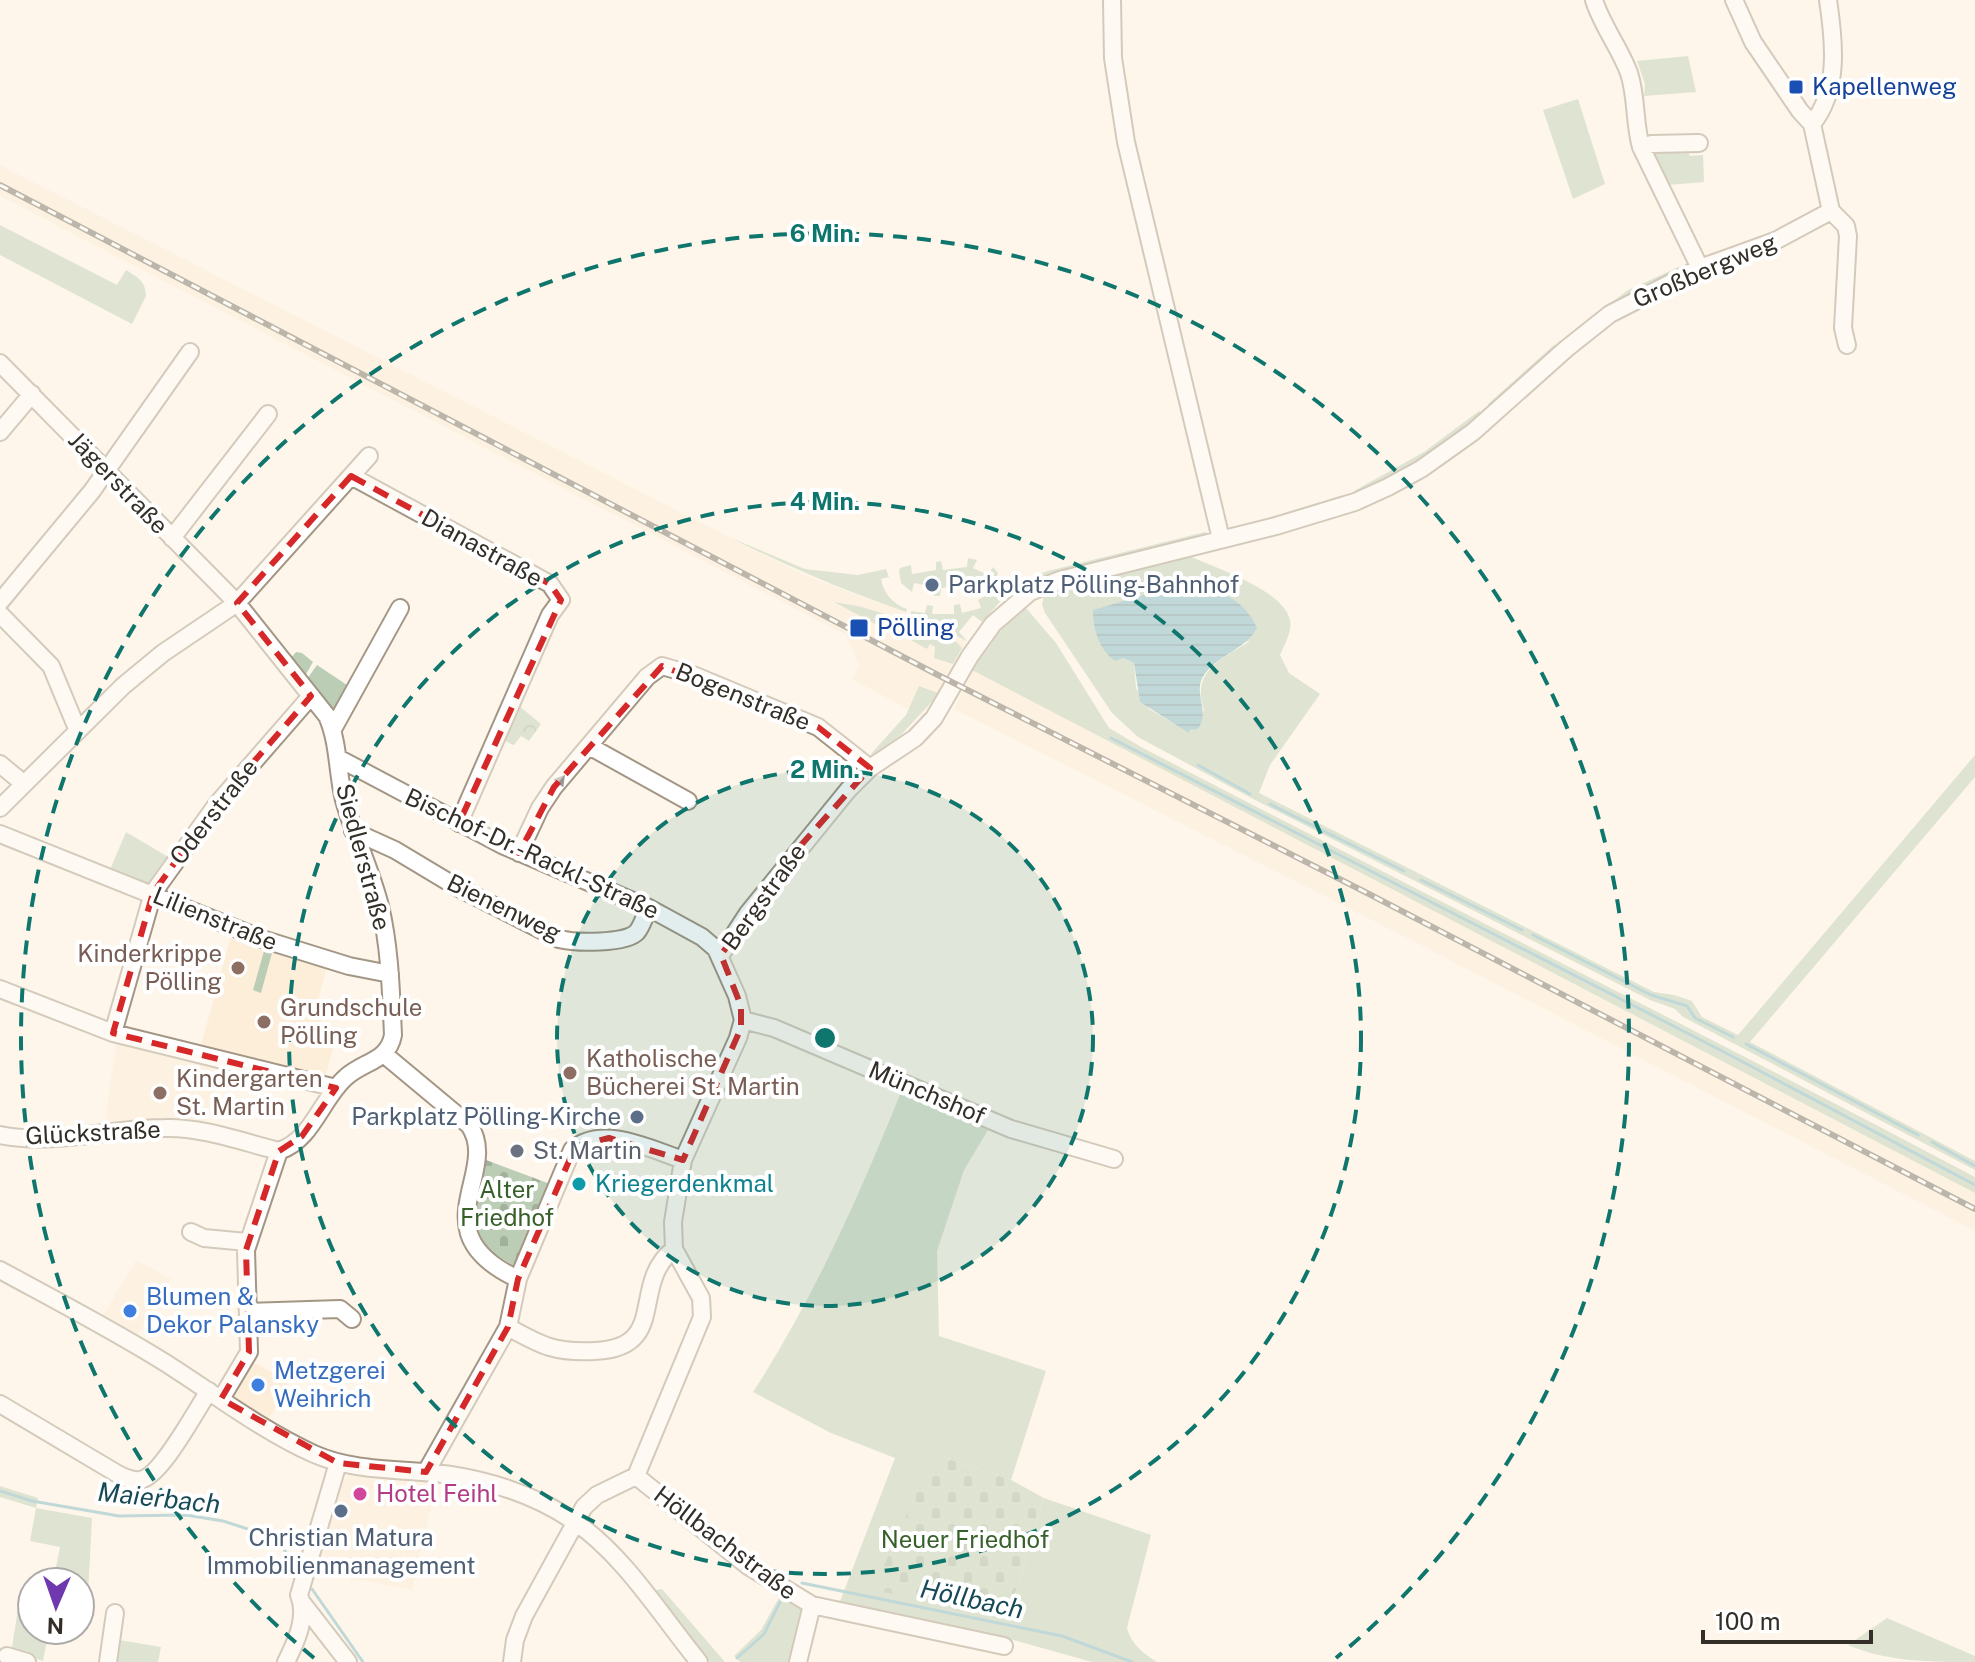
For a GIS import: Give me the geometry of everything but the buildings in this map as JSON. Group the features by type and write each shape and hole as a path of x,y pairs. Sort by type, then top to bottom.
{"street":[{"path":"1112,0 1113,58 1126,142 1221,539"},
{"path":"1594,0 1629,74 1641,147 1700,268"},
{"path":"1734,0 1753,42 1812,124 1831,211 1846,226 1843,328 1847,345"},
{"path":"1812,124 1819,115 1830,79 1834,37 1828,0"},
{"path":"1641,147 1699,143"},
{"name":"Großbergweg","path":"1042,586 1276,526 1355,502 1421,469 1473,432 1610,314 1700,268 1775,241 1831,211"},
{"path":"0,602 106,471 190,352"},
{"name":"Jägerstraße","path":"0,363 237,603"},
{"path":"0,432 32,394"},
{"path":"172,538 268,414"},
{"path":"0,808 144,668 237,603 369,456"},
{"name":"Dianastraße","path":"351,476 550,584 561,600 550,615 459,823"},
{"name":"Bergstraße","path":"743,1020 741,1006 720,956 748,913 793,854 870,768 928,726 941,710 983,637 1014,605 1042,586"},
{"name":"Siedlerstraße","path":"237,603 327,716 333,729 343,796 380,905 390,974 393,1035 385,1055"},
{"path":"333,729 400,608"},
{"path":"0,614 51,666 78,731"},
{"name":"Bogenstraße","path":"519,853 540,808 554,787 647,677 662,666 693,675 818,727 870,768"},
{"name":"Oderstraße","path":"113,1033 153,893 217,804 311,696"},
{"path":"589,746 688,801"},
{"name":"Bischof-Dr.-Rackl-Straße","path":"338,758 519,853 649,908 702,937 712,944 720,956"},
{"path":"0,764 23,783"},
{"name":"Bienenweg","path":"353,831 385,845 455,886 559,939 593,941 630,937 637,931 649,908"},
{"name":"Lilienstraße","path":"0,834 262,939 339,963 390,974"},
{"path":"0,989 113,1033 336,1088"},
{"path":"512,1662 515,1640 524,1616 590,1499 636,1476 702,1317 701,1298 674,1249 673,1222 683,1160 738,1038 743,1020"},
{"name":"Münchshof","path":"743,1020 774,1028 1011,1129 1114,1159"},
{"path":"0,1404 127,1478 142,1480 161,1464 249,1352 247,1242 279,1151 302,1136 336,1088 356,1069 385,1055 469,1125 475,1134 477,1154 467,1212 469,1237 483,1254 518,1279"},
{"name":"Glückstraße","path":"0,1135 37,1139 178,1128 279,1151"},
{"path":"426,1472 508,1327 518,1279 575,1147 591,1139 609,1138 683,1160"},
{"path":"191,1232 204,1238 247,1242"},
{"path":"508,1327 547,1348 563,1352 612,1350 627,1346 637,1336 657,1270 674,1249"},
{"path":"0,1270 118,1335 290,1441 338,1463 469,1478 506,1488 575,1522 618,1561 699,1662"},
{"path":"249,1312 340,1309 352,1319"},
{"path":"338,1463 299,1595 348,1662"},
{"name":"Höllbachstraße","path":"636,1476 731,1554 812,1605 1004,1646"},
{"path":"286,1662 299,1631 303,1604"},
{"path":"798,1662 812,1605"},
{"path":"108,1662 115,1613"},
{"path":"7,1656 27,1662"}],"highlighted area":[{"path":"351,476 550,584 561,600 459,823 519,853 554,787 662,666 818,727 870,768 793,854 721,955 741,1006 741,1028 683,1160 609,1138 575,1147 518,1279 508,1327 426,1472 338,1463 221,1399 249,1352 246,1250 279,1151 302,1136 336,1088 113,1033 153,893 217,804 311,696 237,603"}],"shaded area":[{"path":"0,165 804,575 927,620 967,641 937,696 921,716 852,679 859,666 846,635 0,196"},
{"path":"972,670 1975,1193 1975,1231 954,709"},
{"name":"Grundschule Pölling","path":"231,936 327,967 317,1004 325,1007 317,1036 335,1042 324,1081 200,1049"},
{"name":"Kindergarten St. Martin","path":"116,1043 218,1066 205,1129 106,1125"},
{"path":"136,1260 171,1279 137,1336 103,1315"},
{"path":"250,1361 284,1378 288,1385 267,1422 232,1395"},
{"path":"361,1473 437,1481 412,1590 312,1571 340,1482 350,1475"}],"green space":[{"path":"1688,56 1696,92 1644,96 1645,84 1637,61"},
{"path":"1578,99 1605,184 1573,199 1543,110"},
{"path":"1656,147 1685,147 1690,156 1703,155 1704,182 1668,185 1654,154"},
{"path":"0,225 117,285 126,270 137,277 143,283 146,296 132,324 0,255"},
{"path":"1683,265 1686,267 1610,308 1608,305 1628,290"},
{"path":"1554,345 1558,345 1490,409 1488,404"},
{"path":"1479,411 1485,414 1426,461 1357,496 1354,491 1424,452"},
{"path":"1348,495 1348,499 1234,531 1232,529"},
{"path":"1205,532 1209,534 1207,538 1037,582 1030,580 1048,571"},
{"path":"731,538 805,569 858,575 886,569 889,577 881,579 884,589 893,601 907,609 906,612 817,578"},
{"path":"1187,555 1262,589 1285,609 1290,620 1289,633 1280,655 1289,673 1320,694 1270,765 1259,793 1654,992 1692,1001 1702,1017 1738,1035 1975,755 1975,777 1750,1042 1975,1161 1975,1170 1683,1017 1675,1009 1650,1000 1255,800 1138,737 1112,713 1045,613 1042,604 1044,596 1065,586","holes":["1250,641 1219,661 1205,676 1201,696 1204,710 1189,732 1149,709 1136,688 1134,663 1123,658"]},
{"path":"968,558 977,560 973,568 988,575 993,567 998,573 996,579 982,587 979,580 967,584 969,592 963,593 961,585 941,588 940,596 934,596 934,587 914,583 912,592 901,583 900,568 911,565 912,574 936,570 936,562 941,561 943,570 967,567"},
{"path":"1009,582 1015,585 982,622 973,615 959,632 967,641 911,614 911,611 925,613 927,605 933,606 932,614 954,614 954,605 960,604 962,613 981,608 978,600"},
{"path":"834,602 892,616 886,627 877,625"},
{"path":"1026,608 1056,643 1109,728 1975,1177 1975,1193 972,670 999,632"},
{"path":"897,617 949,636 962,648 953,664 934,658 935,647 930,644 927,649 891,629"},
{"path":"296,652 313,662 305,676 291,658"},
{"path":"317,665 350,687 336,708 332,709 307,679"},
{"path":"919,686 938,693 937,696 902,734 873,756 871,754 906,715"},
{"path":"518,705 541,724 529,741 521,736 514,745 501,739"},
{"path":"126,832 170,858 152,887 109,872"},
{"path":"264,951 272,953 261,993 253,990"},
{"path":"901,1092 988,1130 964,1170 937,1251 939,1336 1046,1371 1011,1480 934,1454 1008,1617 1044,1498 1151,1535 1127,1628 1139,1648 1157,1662 1092,1662 1006,1638 839,1604 895,1458 831,1433 753,1392 796,1320 834,1246"},
{"name":"Alter Friedhof","path":"481,1158 553,1185 515,1266 485,1244 474,1221 473,1208"},
{"name":"Neuer Friedhof","path":"934,1454 1011,1480 1044,1498 1008,1617 873,1590"},
{"path":"0,1486 38,1498 36,1508 0,1497"},
{"path":"36,1508 92,1518 89,1566 56,1566 60,1547 30,1541"},
{"path":"662,1589 725,1662 710,1662 658,1596 656,1590"},
{"path":"781,1594 803,1610 794,1662 740,1662 734,1656 761,1630"},
{"path":"1887,1618 1975,1656 1975,1662 1894,1658 1848,1645"},
{"path":"16,1622 16,1646 46,1646 43,1661 17,1653 12,1647"},
{"path":"119,1640 161,1647 158,1662 115,1662"}],"water":[{"path":"1182,584 1216,591 1236,601 1257,628 1246,642 1204,675 1200,688 1203,715 1198,729 1189,733 1140,702 1134,663 1123,658 1115,661 1109,656 1098,638 1093,617 1093,610"}],"waterway":[{"path":"1111,738 1726,1053 1975,1185"},
{"path":"1198,765 1250,794"},
{"path":"1270,804 1404,871"},
{"path":"1421,880 1522,930"},
{"path":"1533,935 1651,995 1687,1006 1695,1018 1733,1037"},
{"path":"1746,1044 1918,1135"},
{"path":"1932,1142 1975,1166"},
{"name":"Maierbach","path":"0,1491 32,1501 119,1516 186,1515 223,1521 276,1538 298,1570"},
{"name":"Höllbach","path":"802,1583 1062,1636 1132,1662"},
{"name":"Maierbach","path":"312,1589 363,1662"},
{"name":"Höllbach","path":"737,1658 764,1634 780,1602"}],"railway":[{"path":"0,185 934,673 1369,894 1975,1209"}],"place":[{"name":"Kapellenweg","path":"1796,87"},
{"name":"Parkplatz Pölling-Bahnhof","path":"932,585"},
{"name":"Pölling","path":"859,628"},
{"name":"Kinderkrippe Pölling","path":"238,968"},
{"name":"Grundschule Pölling","path":"264,1022"},
{"name":"Katholische Bücherei St. Martin","path":"570,1073"},
{"name":"Kindergarten St. Martin","path":"160,1093"},
{"name":"Parkplatz Pölling-Kirche","path":"637,1117"},
{"name":"St. Martin","path":"517,1151"},
{"name":"Kriegerdenkmal","path":"579,1184"},
{"name":"Blumen & Dekor Palansky","path":"130,1311"},
{"name":"Metzgerei Weihrich","path":"258,1385"},
{"name":"Hotel Feihl","path":"360,1494"},
{"name":"Christian Matura Immobilienmanagement","path":"341,1511"}]}
